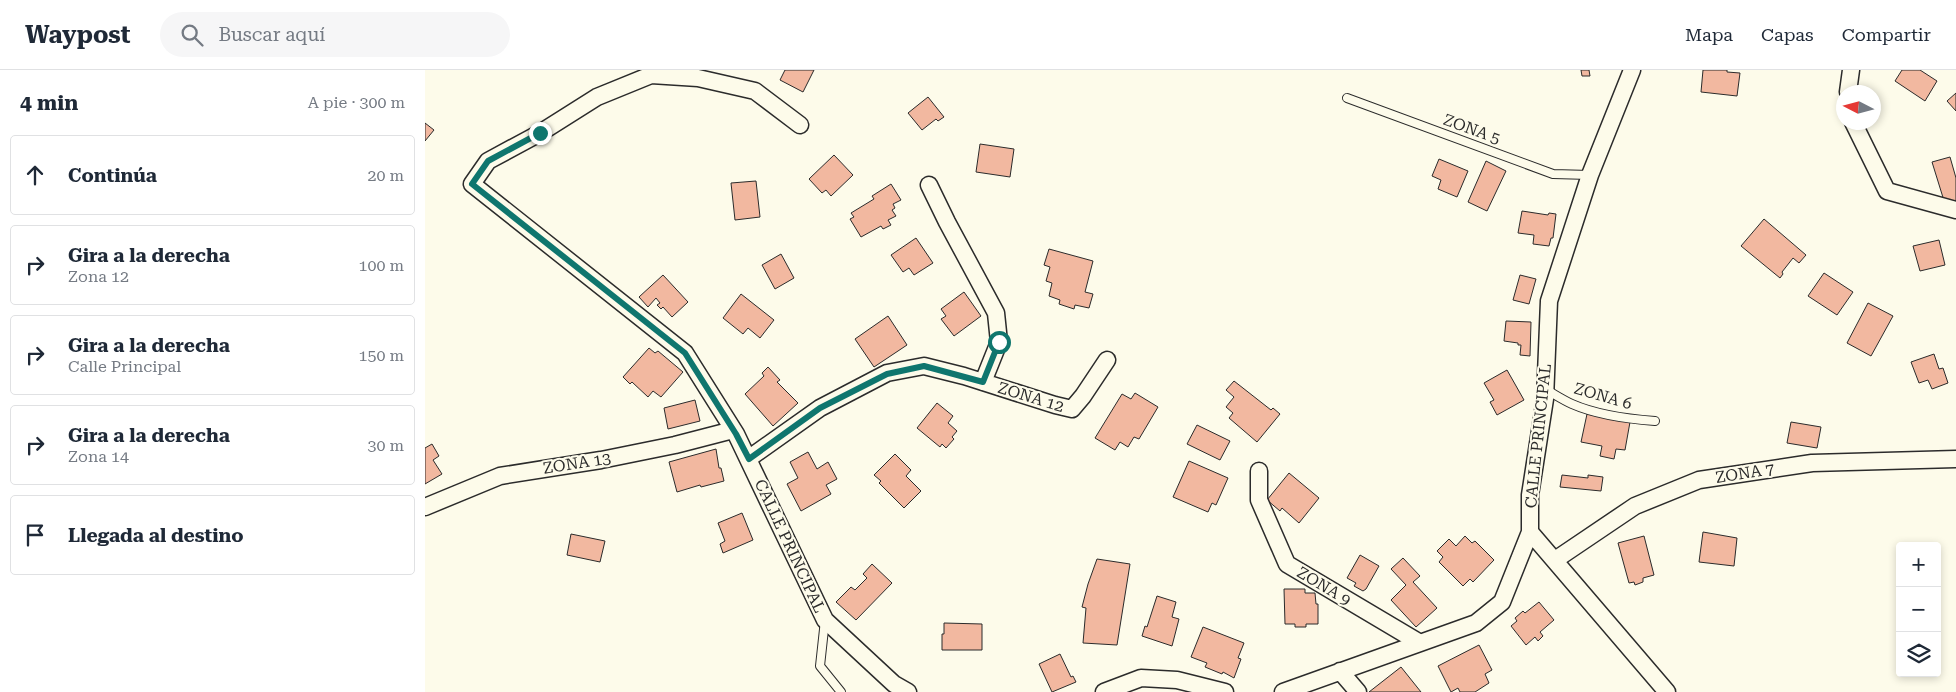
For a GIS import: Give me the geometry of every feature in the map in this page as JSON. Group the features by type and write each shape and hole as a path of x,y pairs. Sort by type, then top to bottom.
{"street":[{"name":"CALLE PRINCIPAL","path":"1283,692 1477,622 1502,602 1530,532 1530,495 1545,389 1549,301 1590,175 1632,70"},
{"path":"1850,85 1851,70"},
{"name":"CALLE PRINCIPAL","path":"800,125 755,91 698,78 651,74 597,96 540,133 488,161 472,184 685,353 749,459 825,620 894,684 908,692"},
{"path":"1857,130 1887,191 1956,210"},
{"path":"929,185 996,313 999,342 983,382"},
{"name":"ZONA 12","path":"749,459 820,408 887,374 924,366 983,382 1055,406 1072,409 1107,360"},
{"name":"ZONA 13","path":"425,507 500,476 601,460 675,445 733,430"},
{"name":"ZONA 7","path":"1555,560 1635,506 1699,480 1812,463 1956,458"},
{"name":"ZONA 9","path":"1259,472 1259,500 1287,564 1420,643"},
{"path":"1530,532 1667,692"},
{"path":"1340,671 1358,692"},
{"path":"1104,692 1141,678 1175,686 1225,692"}],"lane":[{"name":"ZONA 5","path":"1347,98 1553,174 1590,175"},
{"name":"ZONA 6","path":"1545,389 1573,404 1593,410 1633,419 1655,421"},
{"path":"825,620 820,666 841,692"}],"building":[{"path":"785,70 814,70 803,92 780,80"},
{"path":"1581,70 1589,70 1590,76 1582,76"},
{"path":"1703,70 1727,70 1727,72 1740,73 1737,96 1701,92"},
{"path":"1902,70 1920,70 1937,81 1925,101 1895,81"},
{"path":"1956,93 1956,111 1947,101"},
{"path":"928,97 944,117 938,121 936,119 922,130 908,113"},
{"path":"425,123 434,130 425,141"},
{"path":"980,144 1014,149 1010,177 976,172"},
{"path":"834,155 853,175 831,196 826,190 822,193 809,179"},
{"path":"1950,157 1956,178 1956,201 1945,204 1932,162"},
{"path":"1439,159 1468,171 1457,197 1438,189 1441,180 1432,176"},
{"path":"1486,161 1506,171 1487,211 1468,202"},
{"path":"756,181 760,217 735,220 731,183"},
{"path":"891,184 901,200 893,204 895,208 892,210 896,216 888,220 891,225 883,229 881,226 861,237 850,219 854,217 851,213 874,199 872,196"},
{"path":"1522,211 1548,215 1549,213 1556,214 1553,238 1551,238 1549,246 1533,244 1534,235 1518,233"},
{"path":"1764,219 1806,255 1799,263 1793,258 1782,272 1783,274 1780,278 1741,246"},
{"path":"916,238 933,263 914,275 909,268 903,272 891,255"},
{"path":"1939,240 1945,265 1920,271 1913,246"},
{"path":"1049,249 1093,261 1085,292 1093,294 1089,308 1075,305 1074,309 1059,304 1060,300 1049,296 1052,283 1046,281 1050,267 1044,265"},
{"path":"781,254 794,278 775,289 762,265"},
{"path":"1824,273 1853,292 1837,315 1808,296"},
{"path":"663,275 688,302 672,317 663,307 661,309 657,305 660,303 656,298 648,307 639,297"},
{"path":"1520,275 1536,279 1529,304 1513,300"},
{"path":"964,292 981,316 954,336 941,319 946,316 941,309"},
{"path":"741,294 774,320 760,338 748,328 743,334 723,318"},
{"path":"1868,303 1893,316 1871,356 1847,343"},
{"path":"888,316 907,345 874,367 855,339"},
{"path":"1506,321 1531,322 1530,356 1520,355 1521,345 1518,345 1518,343 1504,341"},
{"path":"649,348 655,353 658,351 683,372 661,397 653,391 648,397 632,382 630,384 623,377"},
{"path":"1934,354 1939,369 1943,368 1948,383 1932,389 1928,380 1919,383 1911,362"},
{"path":"768,367 780,380 777,382 798,403 773,426 745,394 764,376 762,373"},
{"path":"1507,370 1524,400 1497,415 1490,402 1494,400 1484,383"},
{"path":"1234,381 1271,410 1273,408 1280,414 1257,442 1229,418 1233,413 1226,407 1234,397 1226,390"},
{"path":"1135,393 1158,407 1139,439 1134,437 1128,447 1120,442 1115,450 1095,438 1122,394 1131,399"},
{"path":"695,400 700,421 668,429 664,408"},
{"path":"937,403 953,416 948,423 957,431 952,437 954,439 946,448 942,444 940,447 917,428"},
{"path":"1587,414 1630,422 1625,450 1616,449 1614,459 1600,456 1602,446 1581,442"},
{"path":"1791,422 1821,427 1817,448 1787,443"},
{"path":"1197,425 1230,441 1220,460 1187,444"},
{"path":"432,444 439,456 433,460 442,474 425,484 425,448"},
{"path":"716,449 719,468 721,468 724,481 701,487 700,485 677,492 669,462"},
{"path":"808,452 817,469 828,462 837,479 826,485 831,494 801,511 787,484 798,478 790,462"},
{"path":"895,454 911,470 906,476 921,491 904,508 879,483 881,481 874,475"},
{"path":"1189,461 1228,478 1216,505 1212,503 1208,512 1173,497"},
{"path":"1289,473 1319,498 1299,523 1282,508 1280,511 1267,500"},
{"path":"1562,475 1588,478 1588,475 1603,477 1601,491 1560,487"},
{"path":"742,513 753,540 723,553 720,544 725,541 718,523"},
{"path":"1703,532 1737,538 1734,566 1699,562"},
{"path":"571,534 605,541 600,562 567,555"},
{"path":"1465,536 1472,543 1475,541 1494,560 1473,582 1470,579 1463,586 1439,562 1443,557 1437,551 1449,539 1456,546"},
{"path":"1644,536 1654,575 1643,578 1643,582 1635,585 1634,582 1629,583 1618,543"},
{"path":"1360,555 1379,566 1363,591 1354,586 1356,583 1347,578"},
{"path":"1403,558 1420,576 1413,582 1437,608 1416,627 1391,600 1406,585 1391,569"},
{"path":"1097,559 1130,564 1117,645 1083,643 1086,608 1082,607"},
{"path":"872,564 892,583 856,620 836,602 851,587 855,590 867,578 863,574"},
{"path":"1284,589 1305,589 1305,593 1315,593 1316,604 1318,604 1318,624 1306,624 1306,627 1295,627 1295,624 1285,624"},
{"path":"1157,596 1176,602 1172,617 1179,619 1172,646 1142,636 1145,626 1147,627"},
{"path":"1539,602 1554,620 1540,632 1543,636 1538,641 1535,637 1526,645 1511,626 1517,621 1515,618 1523,611 1525,613"},
{"path":"944,623 982,624 982,650 942,650"},
{"path":"1203,627 1244,643 1238,658 1241,659 1234,678 1223,672 1222,674 1205,667 1207,663 1191,657"},
{"path":"1479,645 1492,670 1485,674 1489,683 1475,692 1460,692 1458,688 1451,692 1438,666"},
{"path":"1060,654 1071,677 1073,676 1076,682 1052,692 1039,664"},
{"path":"1401,667 1421,692 1369,692"}],"route":[{"path":"540,133 488,161 472,184 685,353 736,434 749,459 820,408 887,374 924,366 983,382 999,342"}]}
